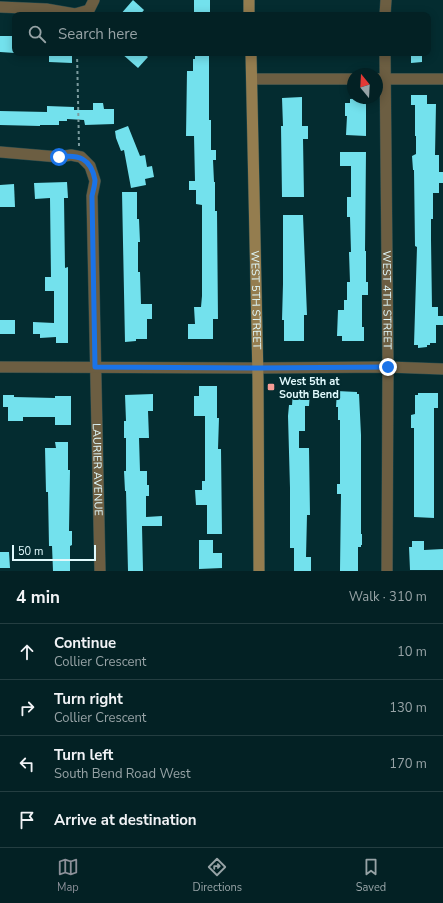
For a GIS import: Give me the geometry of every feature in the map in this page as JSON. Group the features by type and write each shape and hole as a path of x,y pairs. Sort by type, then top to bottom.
{"main road":[{"path":"249,0 249,12"},
{"name":"WEST 5TH STREET","path":"251,56 258,368 259,571"}],"street":[{"path":"82,12 89,10 94,0"},
{"path":"385,12 386,0"},
{"path":"0,7 46,9 63,12"},
{"name":"WEST 4TH STREET","path":"383,68 385,56"},
{"path":"252,79 347,79"},
{"path":"383,79 443,79"},
{"name":"WEST 4TH STREET","path":"382,104 388,367 387,571"},
{"path":"0,152 59,157 71,155 81,157"},
{"name":"LAURIER AVENUE","path":"81,157 90,166 95,181 92,196 100,571"},
{"path":"0,367 388,367 443,369"}],"path":[{"path":"77,56 79,142 81,157"}],"building":[{"path":"133,0 144,10 142,12 123,12"},
{"path":"194,0 210,0 210,12 194,12"},
{"path":"0,36 12,36 12,53 0,52"},
{"path":"49,56 72,56 72,63 49,62"},
{"path":"124,56 148,57 138,68"},
{"path":"195,56 209,56 209,120 211,120 211,150 216,150 216,160 213,160 215,211 217,211 218,319 213,319 213,339 188,339 188,324 195,324 194,307 201,307 202,296 202,205 196,204 196,190 189,190 189,181 195,181 194,136 186,136 187,71 193,71 193,59 195,59"},
{"path":"411,56 422,56 422,62 411,63"},
{"path":"411,95 427,95 427,104 436,104 435,155 439,155 439,172 443,172 443,183 439,183 439,193 433,193 431,240 432,307 438,307 438,316 443,316 443,325 436,325 436,343 430,343 427,347 418,348 418,345 414,345 417,247 415,246 414,170 412,156 416,154 416,136 415,105 411,105"},
{"path":"302,97 302,126 308,126 308,139 303,139 304,197 282,197 282,98"},
{"path":"93,103 103,103 104,109 114,109 114,124 85,125 84,120 67,119 67,121 59,121 59,125 0,125 0,111 47,112 47,106 74,107 74,110 93,110"},
{"path":"345,103 366,104 366,136 346,135 347,116 345,116"},
{"path":"128,126 140,156 145,155 147,167 152,166 154,177 145,179 146,185 131,188 124,150 121,151 115,131"},
{"path":"340,152 366,152 365,251 368,295 362,295 362,327 364,327 364,341 342,341 342,336 337,336 338,310 344,310 344,300 347,300 347,282 350,282 349,252 351,252 350,217 347,217 347,197 351,197 351,166 340,166"},
{"path":"67,182 68,198 64,198 65,268 68,267 68,343 56,343 56,337 40,338 40,334 33,334 33,322 54,323 54,291 45,291 45,277 51,277 50,198 35,199 34,183"},
{"path":"14,184 15,207 0,207 0,185"},
{"path":"122,192 137,192 137,219 139,219 140,242 138,242 138,272 140,272 141,304 152,304 152,319 147,319 147,339 136,339 136,341 125,342"},
{"path":"283,215 303,215 307,315 304,315 304,341 284,341 284,320 282,320"},
{"path":"0,320 15,320 15,334 0,334"},
{"path":"199,386 217,386 217,418 219,418 218,449 221,449 222,534 207,534 207,505 196,505 195,490 202,490 202,481 205,481 205,416 194,416 194,396 199,396"},
{"path":"293,391 310,391 309,406 305,406 305,431 299,431 299,448 309,448 310,515 307,515 306,557 311,557 311,571 294,571 294,548 290,548 288,416 289,405 292,405"},
{"path":"337,391 357,392 357,394 359,394 362,545 361,547 358,547 358,571 340,571 341,494 337,494 337,484 340,484 340,420 338,420 338,407 336,407"},
{"path":"418,393 438,393 438,408 434,408 434,518 414,517 414,428 411,428 411,415 415,414 415,395 418,395"},
{"path":"153,394 153,411 148,411 149,438 139,438 140,471 147,471 147,485 149,485 149,496 146,496 146,517 162,516 162,526 142,526 143,571 128,571 124,471 126,471 126,438 124,438 124,421 126,421 125,395"},
{"path":"3,395 14,395 14,397 55,398 55,396 71,396 71,425 55,425 55,417 23,417 23,421 8,421 8,407 3,407"},
{"path":"55,442 68,442 68,470 70,470 69,531 72,531 72,545 70,546 70,571 53,571 52,546 49,546 48,492 46,492 45,448 56,448"},
{"path":"199,540 213,540 213,553 222,553 222,568 199,569"},
{"path":"412,541 424,541 424,550 443,549 443,570 410,570 409,547 412,547"},
{"path":"0,552 9,552 10,568 0,568"}],"place":[{"name":"West 5th at South Bend","path":"271,387"}],"route":[{"path":"59,157 71,155 81,157 90,166 95,181 92,196 95,367 388,367"}]}
